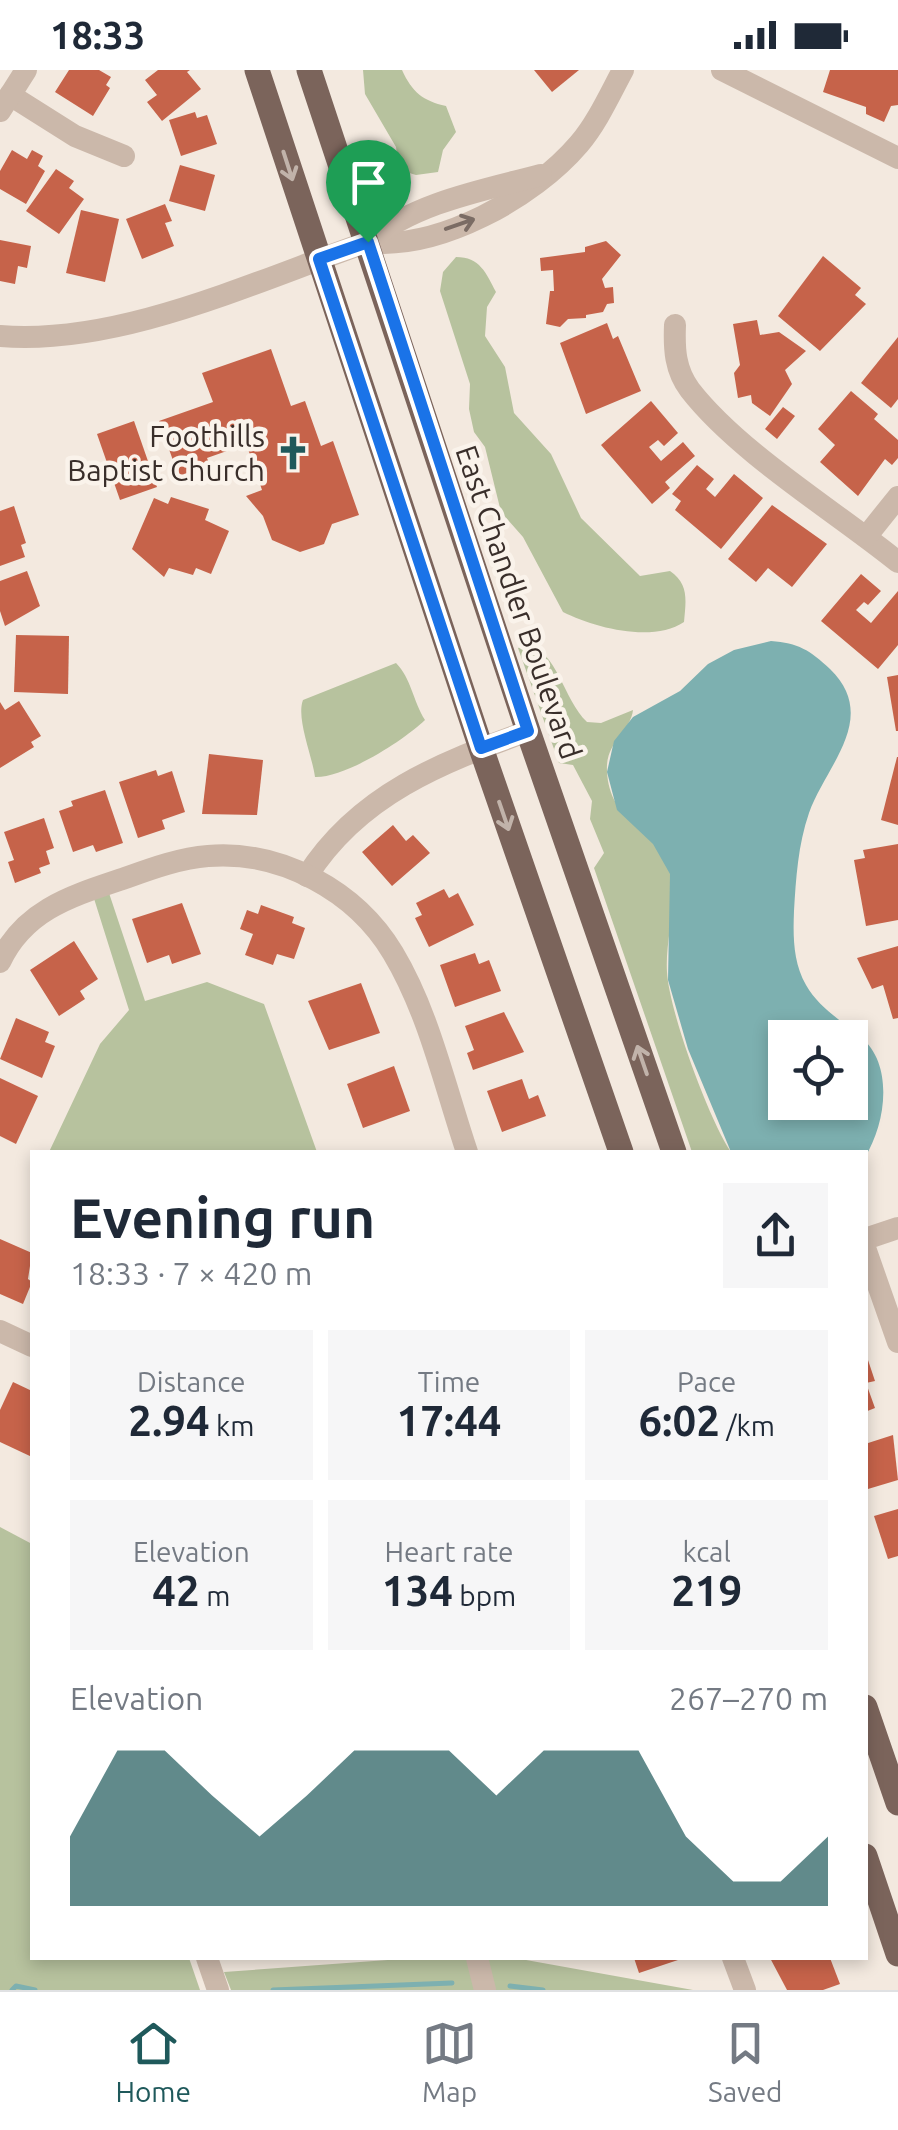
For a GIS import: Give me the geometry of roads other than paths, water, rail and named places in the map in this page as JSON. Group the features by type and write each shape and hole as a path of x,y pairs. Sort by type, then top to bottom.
{"main road":[{"path":"256,70 481,748 620,1150"},
{"name":"East Chandler Boulevard","path":"309,70 528,731 673,1150"},
{"path":"868,1716 898,1803"},
{"path":"868,1865 898,1954"}],"street":[{"path":"26,70 5,103 124,156"},
{"path":"0,336 46,337 115,326 368,242 398,245 512,204 579,144 623,70"},
{"path":"722,70 898,158"},
{"path":"674,325 674,357 689,389 737,437 898,562"},
{"path":"866,536 898,497"},
{"path":"307,876 324,848 384,794 424,770 528,731"},
{"path":"0,962 28,922 54,903 149,870 206,856 270,861 307,876 362,911 392,952 413,994 466,1150"},
{"path":"868,1238 898,1228"},
{"path":"868,1257 898,1342"},
{"path":"0,1330 30,1345"},
{"path":"207,1960 218,1990"},
{"path":"478,1960 485,1990"},
{"path":"734,1960 744,1990"}],"water":[{"path":"771,641 789,644 816,657 844,687 850,723 802,837 794,920 796,958 806,985 839,1020 768,1020 768,1120 868,1120 868,1045 879,1063 883,1096 878,1129 868,1151 730,1150 688,1049 668,980 670,874 653,844 617,810 607,772 614,741 633,717 680,691 708,664 734,650"}],"waterway":[{"path":"273,1990 452,1983"},
{"path":"12,1990 16,1986 35,1990"},
{"path":"510,1986 543,1990"}],"place":[{"name":"Foothills Baptist Church","path":"293,453"}]}
